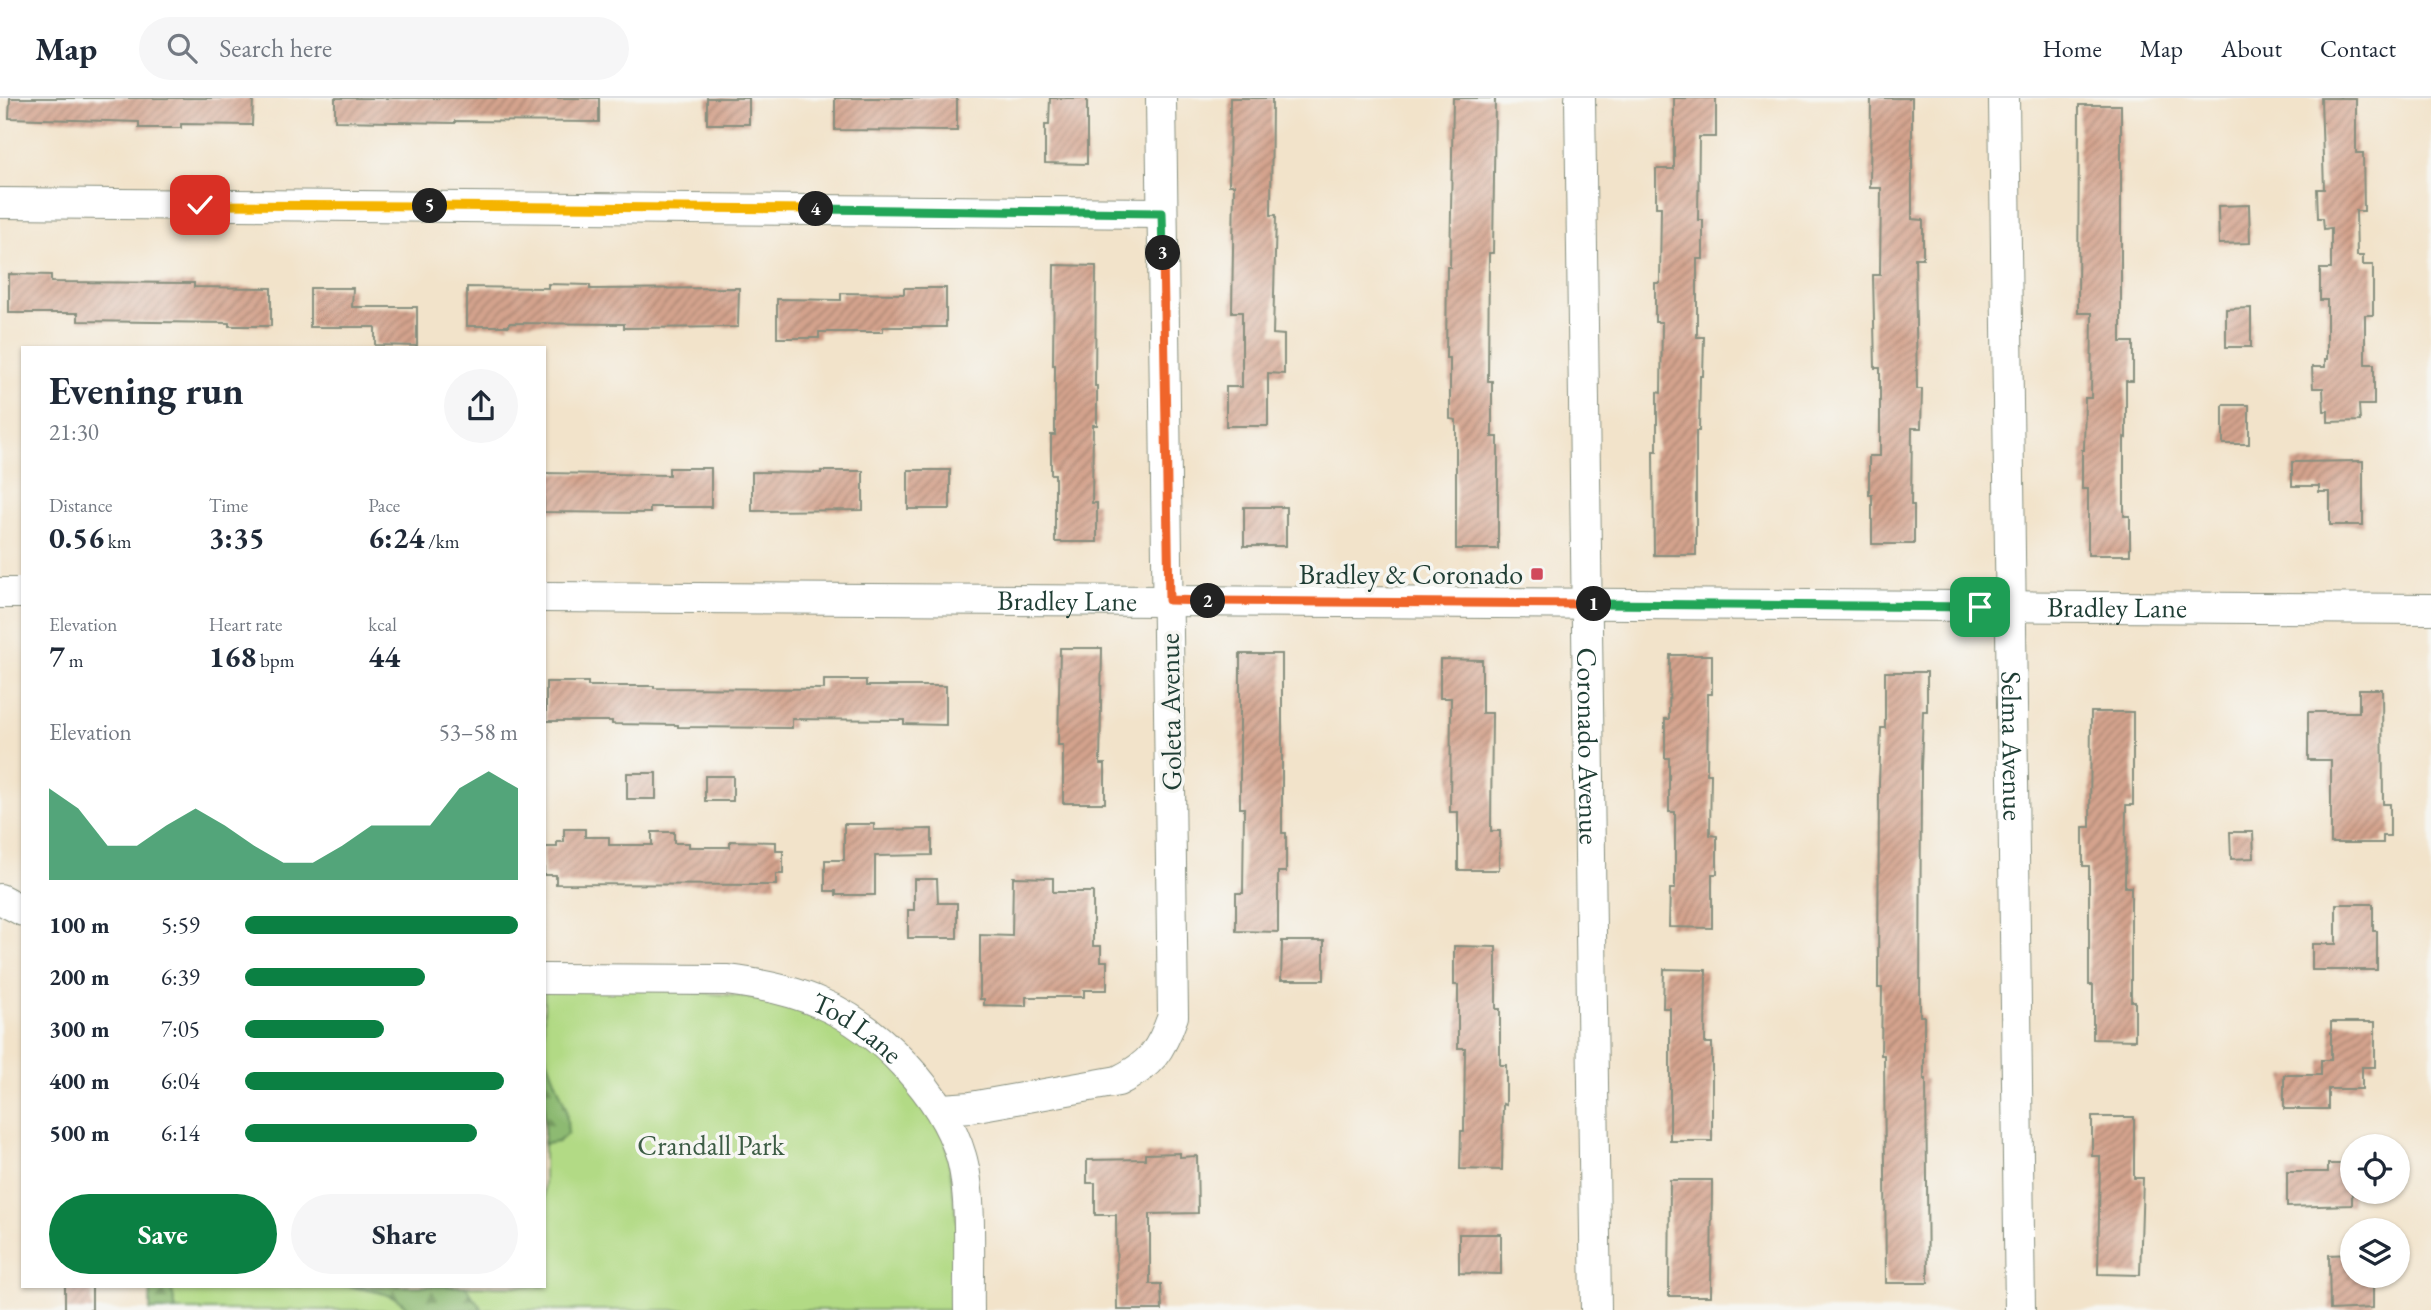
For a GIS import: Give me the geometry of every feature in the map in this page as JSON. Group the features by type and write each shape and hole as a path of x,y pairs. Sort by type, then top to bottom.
{"street":[{"name":"Goleta Avenue","path":"942,1109 971,1107 1118,1081 1137,1072 1152,1058 1163,1044 1173,1016 1161,98"},
{"name":"Coronado Avenue","path":"1580,98 1596,1310"},
{"name":"Selma Avenue","path":"2004,98 2020,1310"},
{"path":"0,204 1162,213"},
{"path":"0,593 21,593"},
{"name":"Bradley Lane","path":"546,597 2431,609"},
{"path":"0,899 21,910"},
{"name":"Tod Lane","path":"546,979 727,980 786,991 822,1003 861,1026 893,1054 942,1109 961,1156 968,1212 969,1310"}],"green space":[{"name":"Crandall Park","path":"546,979 822,1003 942,1109 969,1310 150,1310 151,1288 546,1288"},
{"path":"546,1056 566,1108 568,1133 558,1142 546,1144"},
{"path":"151,1288 171,1288 176,1310 150,1310"},
{"path":"359,1288 466,1288 483,1310 408,1310 397,1299"}],"building":[{"path":"10,98 253,98 252,125 181,124 181,128 139,128 139,122 9,118"},
{"path":"335,98 599,98 599,122 335,121"},
{"path":"707,98 749,98 749,124 707,124"},
{"path":"835,98 957,98 957,131 835,130"},
{"path":"1050,98 1087,98 1087,164 1045,163 1045,125 1049,125"},
{"path":"1230,98 1272,98 1271,215 1276,215 1273,334 1284,335 1284,374 1268,373 1268,426 1226,426 1226,387 1242,387 1242,312 1232,312 1234,185 1229,185"},
{"path":"1453,98 1495,98 1493,253 1489,253 1488,381 1492,381 1492,437 1498,437 1498,549 1456,549 1456,420 1450,419 1450,358 1446,358"},
{"path":"1674,98 1716,98 1716,137 1699,137 1698,220 1703,220 1703,259 1697,259 1697,337 1704,337 1699,431 1696,431 1696,555 1654,555 1653,451 1657,451 1657,392 1661,393 1662,322 1655,322 1655,283 1660,283 1661,207 1656,207 1656,169 1674,169"},
{"path":"1871,98 1912,98 1912,219 1923,220 1923,258 1915,258 1917,389 1922,389 1921,428 1912,428 1911,505 1914,505 1914,544 1872,544 1869,456 1880,456 1880,368 1875,368 1873,275 1880,275 1881,188 1870,188"},
{"path":"2321,98 2356,98 2356,153 2363,153 2364,211 2356,211 2357,256 2363,256 2363,265 2373,265 2373,315 2365,315 2365,364 2374,364 2374,405 2359,405 2360,421 2328,422 2328,411 2324,411 2323,388 2313,388 2312,367 2325,367 2327,359 2327,300 2320,300 2320,269 2331,269 2331,228 2324,229 2323,218 2318,218 2317,189 2324,189"},
{"path":"2079,105 2121,105 2121,342 2133,342 2133,381 2126,381 2126,438 2124,437 2124,516 2130,516 2130,555 2088,555 2088,489 2082,489 2082,450 2085,398 2091,398 2092,313 2078,313"},
{"path":"2249,205 2250,243 2219,244 2218,206"},
{"path":"1054,265 1096,266 1097,425 1093,425 1092,503 1097,503 1097,542 1055,542 1055,474 1051,474 1051,435 1055,435"},
{"path":"9,274 51,275 51,282 194,283 194,287 271,288 271,326 78,321 78,313 9,313"},
{"path":"548,284 590,285 590,289 739,288 738,327 624,328 624,324 509,323 509,326 467,326 467,287 548,288"},
{"path":"310,288 353,288 352,307 417,307 417,346 375,345 375,327 310,327"},
{"path":"904,288 946,288 946,327 883,327 883,332 819,332 819,338 777,338 777,299 841,300 841,293 904,294"},
{"path":"2251,308 2251,347 2226,347 2226,309"},
{"path":"2223,405 2249,405 2249,444 2223,444"},
{"path":"2363,461 2363,525 2330,525 2330,492 2319,492 2319,486 2292,486 2292,462"},
{"path":"669,468 711,468 711,507 650,507 650,513 546,512 546,473 669,475"},
{"path":"908,470 950,470 950,509 908,509"},
{"path":"863,471 863,510 752,511 752,472"},
{"path":"1244,507 1286,507 1286,546 1244,546"},
{"path":"1060,648 1102,648 1100,764 1105,764 1105,803 1063,803 1063,745 1058,745"},
{"path":"1240,654 1282,654 1282,833 1286,833 1286,872 1278,872 1278,932 1236,931 1236,893 1243,893"},
{"path":"1670,655 1712,655 1712,694 1708,694 1707,774 1711,774 1710,835 1717,836 1717,874 1712,874 1712,928 1669,927 1670,889 1675,889 1675,812 1669,812 1669,758 1665,758 1665,719 1669,719"},
{"path":"1440,659 1482,660 1482,713 1492,713 1491,831 1500,831 1499,870 1458,870 1458,812 1450,812 1451,698 1440,698"},
{"path":"1885,672 1927,672 1927,711 1923,711 1921,767 1920,1016 1924,1016 1926,1079 1928,1283 1886,1283 1884,1055 1881,1055 1882,988 1878,988 1879,783 1881,728 1885,728"},
{"path":"824,680 866,680 866,686 946,686 946,725 904,724 904,720 792,719 792,728 678,727 612,724 612,721 546,721 546,682 588,682 588,686 654,688 824,689"},
{"path":"2359,689 2382,689 2383,804 2390,804 2390,836 2383,836 2383,843 2331,843 2331,760 2308,760 2308,712 2359,712"},
{"path":"2091,712 2133,712 2133,805 2126,805 2125,887 2131,887 2131,1001 2135,1001 2135,1040 2093,1039 2093,985 2089,985 2089,866 2083,866 2083,827 2090,827"},
{"path":"627,773 656,773 656,799 627,799"},
{"path":"705,776 733,776 733,801 705,801"},
{"path":"844,824 874,824 874,830 932,829 932,855 875,856 875,895 836,895 836,891 825,891 825,860 844,860"},
{"path":"564,829 585,829 585,837 609,837 609,845 652,845 652,832 674,832 674,843 689,843 689,847 730,847 730,841 776,842 776,851 783,851 783,874 776,874 776,885 556,884 556,875 546,875 546,847 557,847 557,842 564,842"},
{"path":"2230,832 2253,832 2254,858 2231,859"},
{"path":"1013,877 1053,878 1053,892 1093,892 1093,946 1101,946 1101,961 1107,961 1107,990 1084,990 1084,997 1026,997 1026,1006 984,1005 984,999 980,999 980,935 1012,936"},
{"path":"914,879 937,879 938,903 957,903 957,938 908,938 908,910 914,910"},
{"path":"2336,904 2373,904 2373,931 2377,931 2377,970 2312,970 2312,944 2336,944"},
{"path":"1282,941 1324,941 1324,980 1281,980"},
{"path":"1454,946 1496,947 1496,1009 1500,1009 1500,1065 1506,1065 1502,1170 1460,1169 1461,1131 1464,1131 1465,1048 1458,1048 1458,985 1454,985"},
{"path":"1664,969 1706,970 1705,1043 1712,1043 1712,1141 1670,1141 1670,1008 1663,1008"},
{"path":"2331,1022 2375,1022 2375,1067 2362,1067 2362,1089 2328,1089 2328,1109 2284,1109 2284,1075 2321,1075 2321,1060 2331,1060"},
{"path":"2092,1117 2134,1117 2134,1178 2143,1178 2140,1275 2098,1274 2100,1156 2092,1156"},
{"path":"1180,1153 1180,1157 1197,1156 1198,1213 1150,1214 1150,1284 1161,1284 1162,1310 1117,1310 1116,1215 1095,1215 1095,1183 1087,1183 1087,1160 1145,1159 1145,1154"},
{"path":"2328,1164 2340,1164 2340,1204 2352,1205 2287,1207 2287,1172 2328,1172"},
{"path":"1670,1180 1712,1180 1711,1296 1669,1296"},
{"path":"1459,1234 1501,1234 1501,1274 1459,1273"},
{"path":"2329,1255 2340,1255 2340,1288 2373,1288 2373,1308 2330,1310"},
{"path":"65,1288 92,1288 92,1310 65,1310"}],"place":[{"name":"Bradley & Coronado","path":"1537,574"}],"route":[{"path":"200,205 1162,213 1169,600 1980,607"}]}
